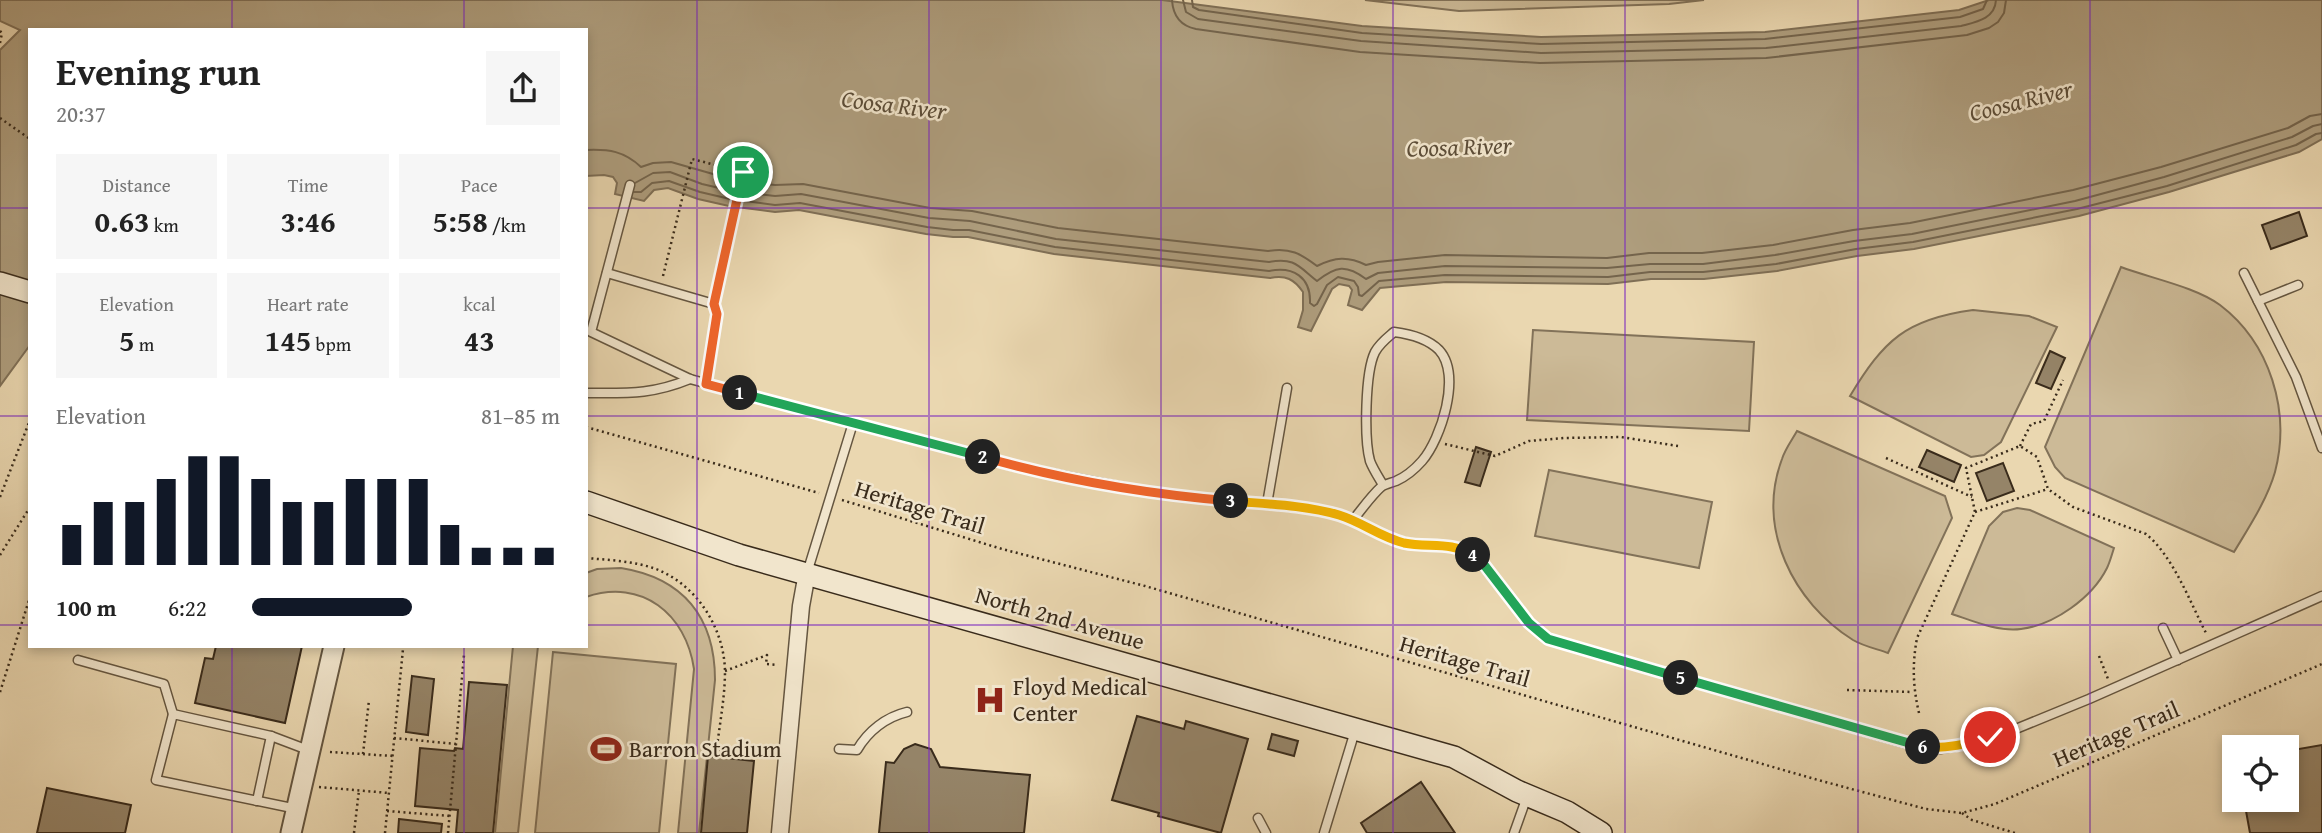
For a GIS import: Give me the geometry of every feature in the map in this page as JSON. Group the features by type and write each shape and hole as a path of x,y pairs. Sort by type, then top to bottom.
{"main road":[{"path":"0,283 28,291"},
{"name":"North 2nd Avenue","path":"588,503 688,539 1454,757 1521,798 1567,812 1588,830"}],"street":[{"path":"780,833 795,667 807,573"},
{"path":"291,833 334,648"}],"lane":[{"path":"630,185 591,332 690,379 1013,466 1153,493 1321,510 1353,520 1389,539 1422,546 1456,547 1470,553 1485,566 1529,623 1548,639 1922,747 1940,749 1965,745 2006,733 2322,596"},
{"path":"607,273 714,304 717,314 706,384"},
{"path":"2244,273 2296,377 2322,448"},
{"path":"2258,301 2298,285"},
{"path":"1353,520 1383,485 1398,480 1419,464 1435,442 1445,409 1448,388 1446,361 1440,351 1419,337 1394,332 1376,349 1367,393 1370,460 1383,485"},
{"path":"588,393 648,393 690,379"},
{"path":"1267,504 1287,388"},
{"path":"807,573 853,423"},
{"path":"2163,628 2178,660"},
{"path":"78,660 164,684 173,714 156,780 297,809"},
{"path":"839,749 857,750 862,741 881,723 907,712"},
{"path":"173,714 271,736 310,751"},
{"path":"1324,833 1356,729"},
{"path":"257,801 271,736"},
{"path":"1514,833 1521,798"},
{"path":"1258,818 1266,833"}],"path":[{"path":"0,31 0,43"},
{"path":"0,118 28,138"},
{"path":"660,288 692,159 743,172 714,304"},
{"path":"1919,713 1914,692 1913,659 1917,638 1975,512 1966,468 2020,446 2031,424 2044,421 2063,380"},
{"path":"0,497 28,425"},
{"name":"Heritage Trail","path":"588,428 832,496 1002,549 1171,593 1818,780 1926,808 1962,813 1995,804 2322,664"},
{"path":"1435,442 1495,456 1529,440 1564,438 1620,437 1678,446"},
{"path":"2020,446 2037,457 2048,489 2073,508 2136,531 2154,541 2171,566 2211,645"},
{"path":"1886,458 1972,497"},
{"path":"1975,512 2048,489"},
{"path":"0,555 28,510"},
{"path":"588,558 655,569 680,583 698,599 709,615 722,647 725,671 717,747 733,759"},
{"path":"0,692 28,603"},
{"path":"385,833 403,649"},
{"path":"725,671 767,654 766,664 795,667"},
{"path":"448,833 464,655"},
{"path":"2099,656 2112,688"},
{"path":"1847,690 1914,692"},
{"path":"363,754 369,700"},
{"path":"394,738 456,744"},
{"path":"310,751 393,756"},
{"path":"302,786 389,793"},
{"path":"354,833 359,790"},
{"path":"387,811 450,817"},
{"path":"1962,813 1972,820 2015,833"}],"shaded area":[{"path":"1365,0 1704,0 1669,4 1459,11"},
{"path":"2121,267 2186,288 2220,305 2252,339 2264,358 2278,402 2279,449 2272,482 2234,552 2065,478 2055,467 2045,447"},
{"path":"1973,310 2029,316 2057,327 2001,442 1984,455 1971,457 1850,396 1874,360 1899,335 1930,319"},
{"path":"1533,330 1754,342 1749,431 1527,420"},
{"path":"1797,431 1945,496 1952,518 1888,653 1853,640 1832,624 1813,606 1785,562 1777,537 1775,485 1783,455"},
{"path":"1549,470 1712,502 1699,568 1535,536"},
{"path":"2017,508 2030,510 2114,548 2108,566 2092,590 2071,608 2034,626 2003,629 1952,614 1989,526 2003,512"},
{"path":"621,568 662,581 678,591 691,604 709,637 715,680 699,833 678,833 694,669 689,649 682,632 671,617 658,605 643,597 625,592 606,592 588,596 588,572"},
{"path":"513,648 538,648 518,833 495,833"},
{"name":"Barron Stadium","path":"553,652 676,664 659,833 535,833"}],"water":[{"name":"Coosa River","path":"0,0 1162,0 1362,26 1541,37 1765,32 1959,10 1989,0 2322,0 2322,139 2299,152 2079,216 1914,249 1857,256 1777,271 1704,279 1651,279 1608,284 1446,282 1380,288 1362,310 1348,305 1352,290 1349,286 1339,284 1332,289 1311,331 1298,327 1303,310 1303,292 1293,281 1281,277 1270,278 1054,254 968,237 926,234 799,210 775,212 729,206 668,188 654,190 644,201 615,194 617,183 613,177 588,176 588,28 28,28 28,348 0,386 0,50 20,30 0,21"}],"building":[{"path":"2299,212 2307,236 2271,249 2262,225"},
{"path":"2050,351 2065,358 2051,389 2036,383"},
{"path":"1476,447 1491,452 1480,486 1465,482"},
{"path":"1927,450 1961,465 1954,482 1919,467"},
{"path":"2003,463 2014,491 1987,501 1976,473"},
{"path":"216,648 302,648 285,723 195,703 205,658 213,659"},
{"path":"412,676 434,679 428,735 406,732"},
{"path":"469,682 507,685 493,833 456,833 458,810 415,806 420,748 454,751 455,748 463,749"},
{"path":"1137,716 1184,729 1186,721 1248,739 1221,833 1112,800"},
{"path":"1272,734 1298,741 1294,756 1268,749"},
{"path":"915,744 931,749 940,767 1030,775 1024,833 879,833 886,762 894,763 904,749"},
{"path":"2322,745 2322,833 2250,833 2246,812 2299,812 2299,749"},
{"path":"708,756 754,761 747,833 701,833"},
{"path":"1421,782 1455,833 1367,833 1361,823"},
{"path":"47,788 131,805 125,833 37,833"},
{"path":"399,819 442,824 441,833 398,833"}],"place":[{"name":"Floyd Medical Center","path":"990,700"},
{"name":"Barron Stadium","path":"606,749"}],"route":[{"path":"743,172 714,304 716,326 706,384 1013,466 1071,478 1153,493 1321,510 1340,515 1389,539 1422,546 1456,547 1470,553 1485,566 1529,623 1548,639 1559,643 1922,747 1954,747 1990,737"}]}
